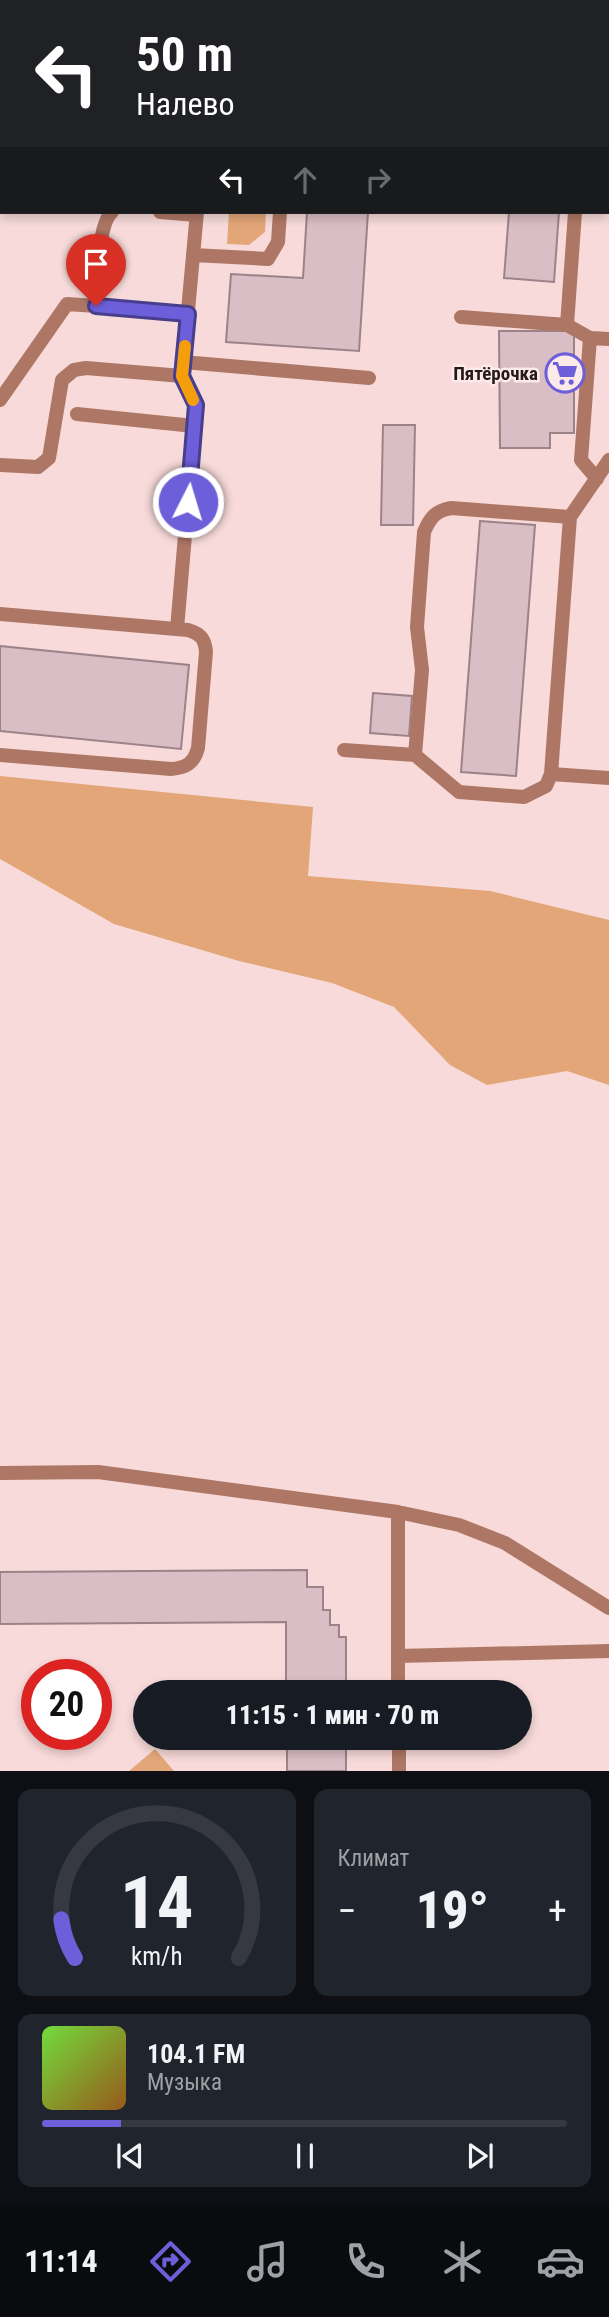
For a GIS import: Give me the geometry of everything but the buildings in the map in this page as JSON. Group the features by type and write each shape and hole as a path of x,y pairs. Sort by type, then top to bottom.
{"lane":[{"path":"96,306 103,230 106,217 110,214"},
{"path":"177,629 196,405 183,369 196,214"},
{"path":"193,255 268,259 278,242 280,214"},
{"path":"567,324 575,214"},
{"path":"0,400 68,304 188,314"},
{"path":"461,317 567,324 590,338 609,339"},
{"path":"590,338 581,460 597,479"},
{"path":"0,466 38,467 49,458 57,395 62,380 74,370 183,369 369,378"},
{"path":"77,414 194,426"},
{"path":"344,750 415,755 460,792 524,797 538,793 546,786 551,774 570,517 609,460"},
{"path":"415,755 422,670 417,627 424,532 429,518 440,510 451,508 570,517"},
{"path":"0,614 177,629 198,634 205,641 206,652 198,748 195,758 185,768 0,755"},
{"path":"551,774 609,778"},
{"path":"0,1473 97,1472 398,1512 459,1525 505,1543 609,1608"},
{"path":"398,1512 398,1680"},
{"path":"398,1656 609,1651"},
{"path":"399,1750 399,1771"}],"shaded area":[{"path":"229,214 266,214 265,232 249,245 227,244"},
{"path":"0,776 313,807 308,876 490,891 609,920 609,1085 567,1071 487,1085 450,1065 394,1007 332,983 239,961 114,924 0,859"},
{"path":"156,1750 174,1771 129,1771"}],"slow traffic":[{"path":"185,346 182,376 193,400"}],"place":[{"name":"Пятёрочка","path":"565,373"}],"route":[{"path":"96,306 188,314 182,376 196,405 188,502"}]}
